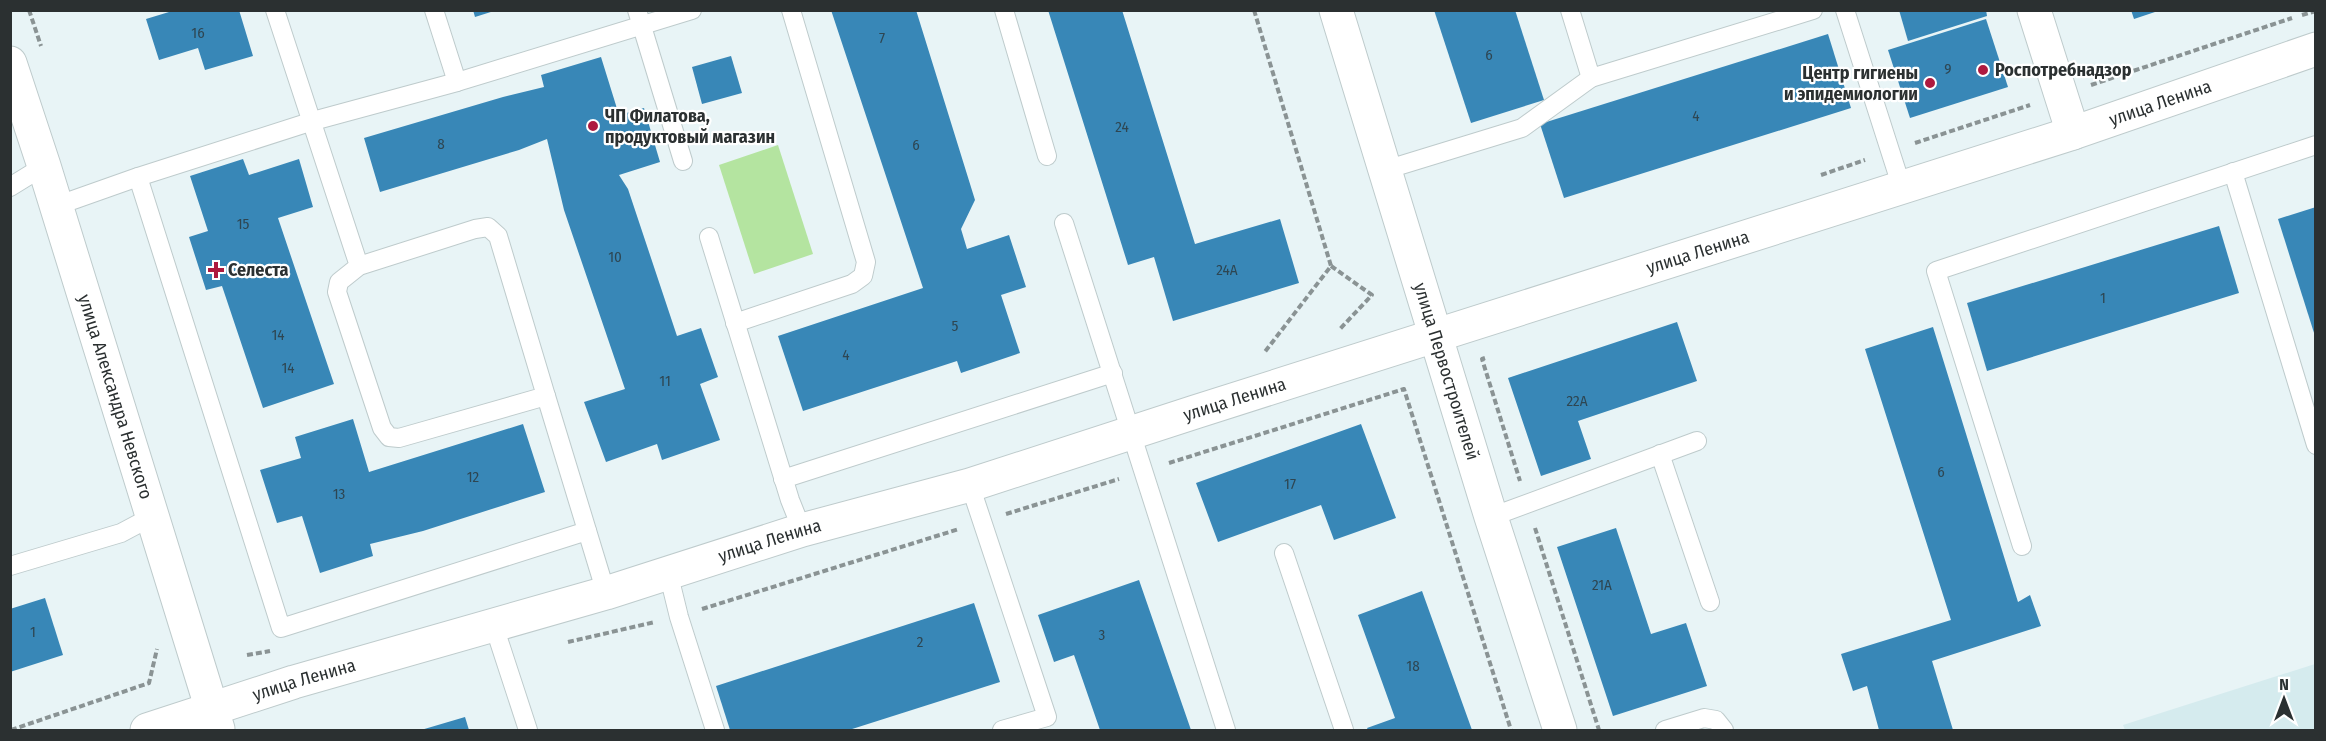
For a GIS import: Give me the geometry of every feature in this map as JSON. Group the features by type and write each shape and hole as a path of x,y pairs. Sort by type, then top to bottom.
{"street":[{"name":"улица Первостроителей","path":"1336,10 1491,517 1560,730"},
{"path":"2034,10 2073,134"},
{"name":"улица Ленина","path":"147,730 216,720 294,682 606,593 802,530 970,485 2073,134 2316,49"},
{"name":"улица Александра Невского","path":"11,66 216,720"}],"lane":[{"path":"275,10 359,266"},
{"path":"434,10 457,82"},
{"path":"56,206 313,121 457,82 640,18 692,10"},
{"path":"735,323 852,284 862,276 866,262 791,10"},
{"path":"1004,10 1047,156"},
{"path":"1570,10 1591,78"},
{"path":"1385,170 1522,128 1591,78 1813,10"},
{"path":"1845,10 1902,188"},
{"path":"640,18 683,161"},
{"path":"2022,546 1936,271 2316,145"},
{"path":"10,187 44,166"},
{"path":"2233,172 2316,445"},
{"path":"138,177 281,628 587,531"},
{"path":"1064,223 1133,433 1226,730"},
{"path":"546,396 399,438 389,437 382,428 337,292 339,282 359,266 475,229 488,227 498,236 606,593"},
{"path":"709,237 783,479 802,530"},
{"path":"783,479 1113,373"},
{"path":"1491,517 1698,441"},
{"path":"1660,454 1710,602"},
{"path":"970,485 1049,724 1002,730"},
{"path":"10,566 121,533 153,516"},
{"path":"1284,553 1344,730"},
{"path":"668,572 679,617 715,730"},
{"path":"494,626 528,730"},
{"path":"1665,730 1704,718 1716,720 1724,730"}],"path":[{"path":"1254,10 1331,266 1372,295 1338,331"},
{"path":"1813,177 2316,11"},
{"path":"1264,354 1331,266"},
{"path":"1493,356 1482,359 1599,730"},
{"path":"562,643 679,617 1404,389 1511,730"},
{"path":"11,730 149,684 157,648"}],"shaded area":[{"path":"2315,664 2315,730 2125,730 2123,725"}],"green space":[{"path":"778,145 813,254 754,274 719,165"}],"building":[{"path":"168,10 239,10 253,56 205,70 198,48 159,60 146,19 169,12"},
{"path":"473,10 494,10 494,11 475,17"},
{"path":"831,10 916,10 975,200 961,229 967,249 1009,235 1026,287 1001,295 1020,353 961,373 957,361 803,411 778,336 923,288"},
{"path":"1048,10 1122,10 1195,244 1280,219 1299,283 1173,321 1154,257 1128,265"},
{"path":"1434,10 1515,10 1544,100 1471,123"},
{"path":"1899,10 1986,10 1987,16 1908,41"},
{"path":"2131,10 2158,10 2158,11 2134,19"},
{"path":"1986,19 2008,87 1910,118 1888,50"},
{"path":"1828,34 1851,108 1564,198 1540,124"},
{"path":"731,56 742,93 702,104 692,67"},
{"path":"601,57 619,115 644,108 660,162 619,175 628,189 677,336 701,328 718,377 700,384 720,440 662,460 657,444 606,462 584,402 625,389 564,210 547,139 519,150 380,192 364,138 544,87 541,75"},
{"path":"243,159 249,175 299,159 313,207 278,218 334,384 263,408 222,286 206,290 189,237 208,231 190,176"},
{"path":"2316,207 2316,336 2315,336 2278,219"},
{"path":"2219,226 2239,293 1987,371 1967,303"},
{"path":"1677,322 1697,381 1578,421 1591,459 1541,476 1508,378"},
{"path":"1933,327 2018,602 2030,595 2041,626 1932,661 1953,730 1879,730 1867,686 1853,691 1841,654 1951,620 1865,349"},
{"path":"353,419 369,472 523,424 545,492 423,531 370,544 373,556 320,573 302,516 277,523 260,470 301,458 295,437"},
{"path":"1361,424 1396,518 1334,540 1321,505 1218,542 1196,483"},
{"path":"1616,528 1651,634 1686,623 1707,686 1613,716 1557,547"},
{"path":"1139,580 1191,730 1100,730 1074,655 1054,662 1038,615"},
{"path":"1422,591 1472,730 1368,730 1367,728 1395,718 1358,615"},
{"path":"45,598 63,655 10,672 10,609"},
{"path":"974,603 1000,682 849,730 730,730 716,686"},
{"path":"465,717 469,730 421,730"}],"place":[{"name":"Роспотребнадзор","path":"1983,70"},
{"name":"Центр гигиены и эпидемиологии","path":"1930,83"},
{"name":"ЧП Филатова, продуктовый магазин","path":"593,126"},
{"name":"Селеста","path":"216,270"}]}
